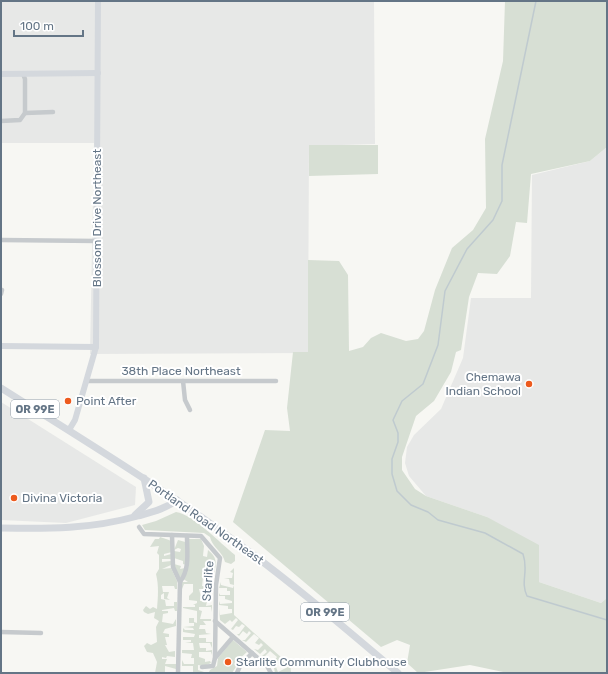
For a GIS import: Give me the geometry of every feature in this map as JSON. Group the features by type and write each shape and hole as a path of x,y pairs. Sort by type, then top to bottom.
{"main road":[{"name":"Portland Road Northeast","path":"1,388 144,478 262,561 398,673"},
{"path":"132,518 149,502 144,478"},
{"path":"1,528 56,530 81,528 132,518 164,509 177,500"}],"street":[{"name":"Blossom Drive Northeast","path":"68,430 75,420 96,347 98,1"},
{"path":"1,74 98,73"},
{"path":"1,122 20,120 25,113 25,79 23,74"},
{"path":"25,113 53,112"},
{"path":"1,240 97,241"},
{"path":"1,346 96,347"},
{"name":"38th Place Northeast","path":"87,381 276,381"},
{"path":"183,381 184,400 190,410"},
{"name":"Starlite","path":"139,527 144,534 201,536 220,558 216,585 215,658"},
{"path":"172,535 173,567 180,582 178,673"},
{"path":"180,582 186,574 187,536"},
{"path":"216,621 270,668 271,673"},
{"path":"1,632 41,633"},
{"path":"202,668 213,666 215,658 233,637"},
{"path":"237,673 240,666 252,653"}],"shaded area":[{"path":"1,1 374,1 375,144 309,146 308,353 90,354 94,143 1,143"},
{"path":"505,1 607,1 607,147 590,161 531,174 527,223 516,222 510,256 497,274 478,273 469,297 461,350 456,352 451,372 434,401 416,416 402,457 402,470 415,489 426,496 487,517 539,545 539,582 601,603 607,598 607,673 508,673 470,665 418,673 407,663 410,645 397,640 381,647 233,522 265,430 290,431 287,408 293,352 308,352 308,260 339,261 348,275 349,351 363,347 371,338 381,333 406,341 418,339 424,331 435,290 452,248 473,230 486,208 485,139 503,61"},
{"path":"309,145 378,145 378,174 309,176"},
{"name":"Chemawa Indian School","path":"607,147 607,598 601,603 539,582 487,517 426,496 409,476 405,463 407,447 414,435 441,409 463,358 471,298 531,298 532,175 590,161"},
{"path":"1,402 136,487 135,505 66,523 1,520"},
{"path":"176,512 191,518 207,530 235,555 235,561 231,564 225,562 222,555 211,541 210,537 204,533 145,530 142,525 156,521"},
{"path":"160,537 172,542 172,552 164,554 164,556 171,554 171,559 162,559 162,562 171,561 171,565 162,569 171,568 177,581 177,589 175,589 174,586 162,586 163,592 169,592 167,598 170,600 164,599 164,593 161,595 161,599 165,600 166,606 174,606 174,602 177,602 177,611 175,611 174,608 162,610 168,611 168,613 163,614 162,622 173,624 176,619 176,626 165,629 163,633 169,634 169,637 165,637 167,645 165,645 169,652 175,651 175,657 167,656 166,658 162,657 162,659 167,659 165,664 176,664 176,669 165,666 165,673 155,673 157,662 153,653 147,652 144,646 147,643 151,645 157,642 156,627 159,621 154,618 155,612 148,614 143,610 146,606 150,609 153,607 157,609 158,587 156,574 159,569 159,555 157,553 159,546 150,547 155,539 159,539"},
{"path":"189,539 201,539 204,546 203,556 207,557 208,550 214,556 216,562 213,578 203,577 202,586 212,587 212,589 199,589 201,597 209,598 209,595 212,596 212,601 207,600 207,598 200,599 200,601 207,601 206,606 212,605 212,612 211,607 199,607 199,610 202,611 200,619 211,619 211,621 203,621 206,625 200,625 199,629 205,629 206,633 211,634 199,635 199,638 206,638 206,642 212,642 212,648 210,643 199,643 200,648 206,648 206,651 212,650 212,655 211,652 199,652 199,657 205,659 205,662 210,661 211,663 204,666 198,665 198,670 204,672 193,673 193,666 182,666 182,660 184,664 194,664 194,658 191,658 192,654 182,653 182,650 194,650 193,643 185,643 191,642 191,640 183,640 183,637 194,637 195,634 183,632 183,628 185,630 194,630 193,628 183,627 194,626 194,623 189,623 189,618 194,618 194,622 197,623 197,611 183,607 195,607 195,605 193,605 197,603 197,601 189,600 189,596 193,592 193,584 184,584 182,589 182,582 188,582 177,575 174,564 181,566 180,569 185,568 186,565 183,564 183,561 174,558 174,551 180,552 181,549 178,548 174,550 178,540 189,543"},
{"path":"234,568 234,585 230,584 229,579 224,578 232,578 233,573 230,572"},
{"path":"221,582 221,585 233,588 234,585 234,615 282,658 290,662 291,673 275,673 274,668 276,667 278,672 288,667 286,662 280,665 276,662 272,664 266,658 274,661 277,657 270,651 264,657 262,656 267,652 265,649 260,654 254,649 258,650 263,645 261,643 259,645 255,643 259,638 254,634 246,642 242,640 245,640 251,633 249,631 247,634 243,631 239,636 237,634 239,634 245,626 242,624 239,627 236,626 233,630 231,629 238,620 236,618 232,622 230,620 225,624 220,620 219,608 220,615 232,613 232,609 228,609 228,606 219,605 219,601 220,604 232,603 232,601 225,599 225,596 219,596 219,593 220,595 230,595 230,591 227,591 227,588 219,588"},
{"path":"233,640 247,652 238,660 239,662 232,673 209,672 217,666 218,658"}],"waterway":[{"path":"536,1 502,165 502,201 493,220 467,249 445,291 438,345 423,384 402,401 393,420 398,433 398,442 392,459 392,474 397,491 411,505 428,512 438,520 485,533 523,554 525,560 524,586 527,596 607,620"}],"place":[{"name":"Chemawa Indian School","path":"529,384"},
{"name":"Point After","path":"68,401"},
{"name":"Divina Victoria","path":"14,498"},
{"name":"Starlite Community Clubhouse","path":"228,662"}]}
